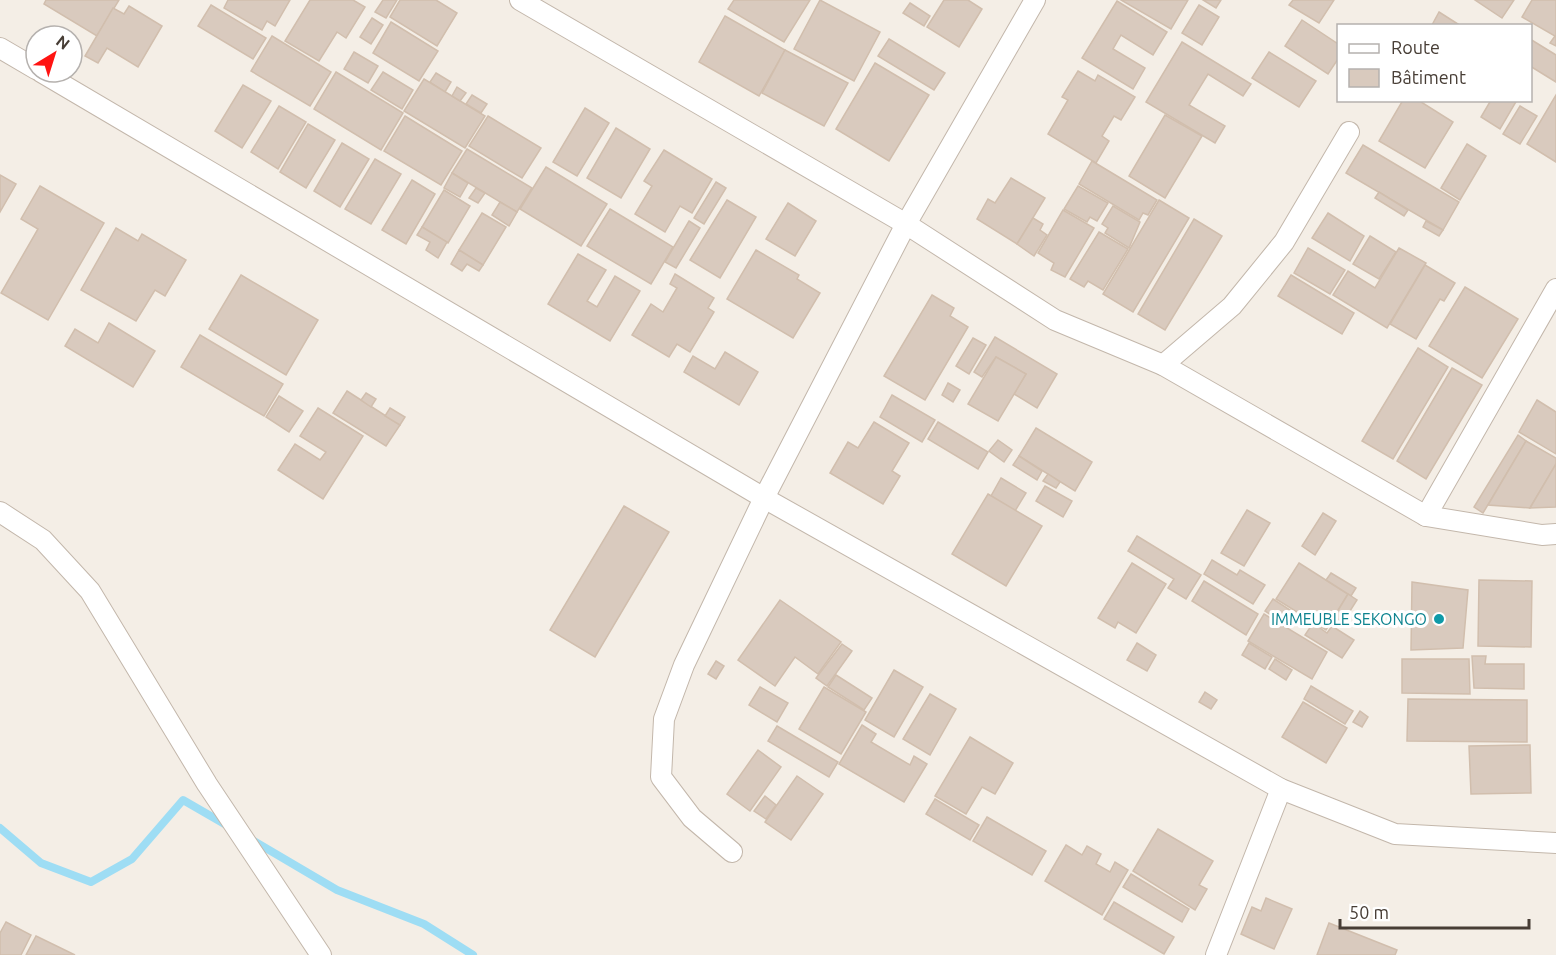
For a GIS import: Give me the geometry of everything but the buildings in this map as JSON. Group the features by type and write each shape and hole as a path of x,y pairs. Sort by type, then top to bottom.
{"street":[{"path":"520,0 906,224 1055,320 1162,364 1426,516 1542,535 1556,534"},
{"path":"732,852 692,818 661,777 664,719 684,665 764,498 906,224 1035,0"},
{"path":"0,48 24,62"},
{"path":"61,84 764,498 1281,789 1395,834 1556,843"},
{"path":"1162,364 1232,306 1284,242 1349,132"},
{"path":"1426,516 1556,289"},
{"path":"0,512 43,540 90,591 207,784 321,955"},
{"path":"1216,955 1281,789"}],"waterway":[{"path":"0,828 41,863 91,882 132,859 183,800 228,826"},
{"path":"252,840 337,890 424,924 473,955"}],"place":[{"name":"IMMEUBLE SEKONGO","path":"1439,619"}]}
